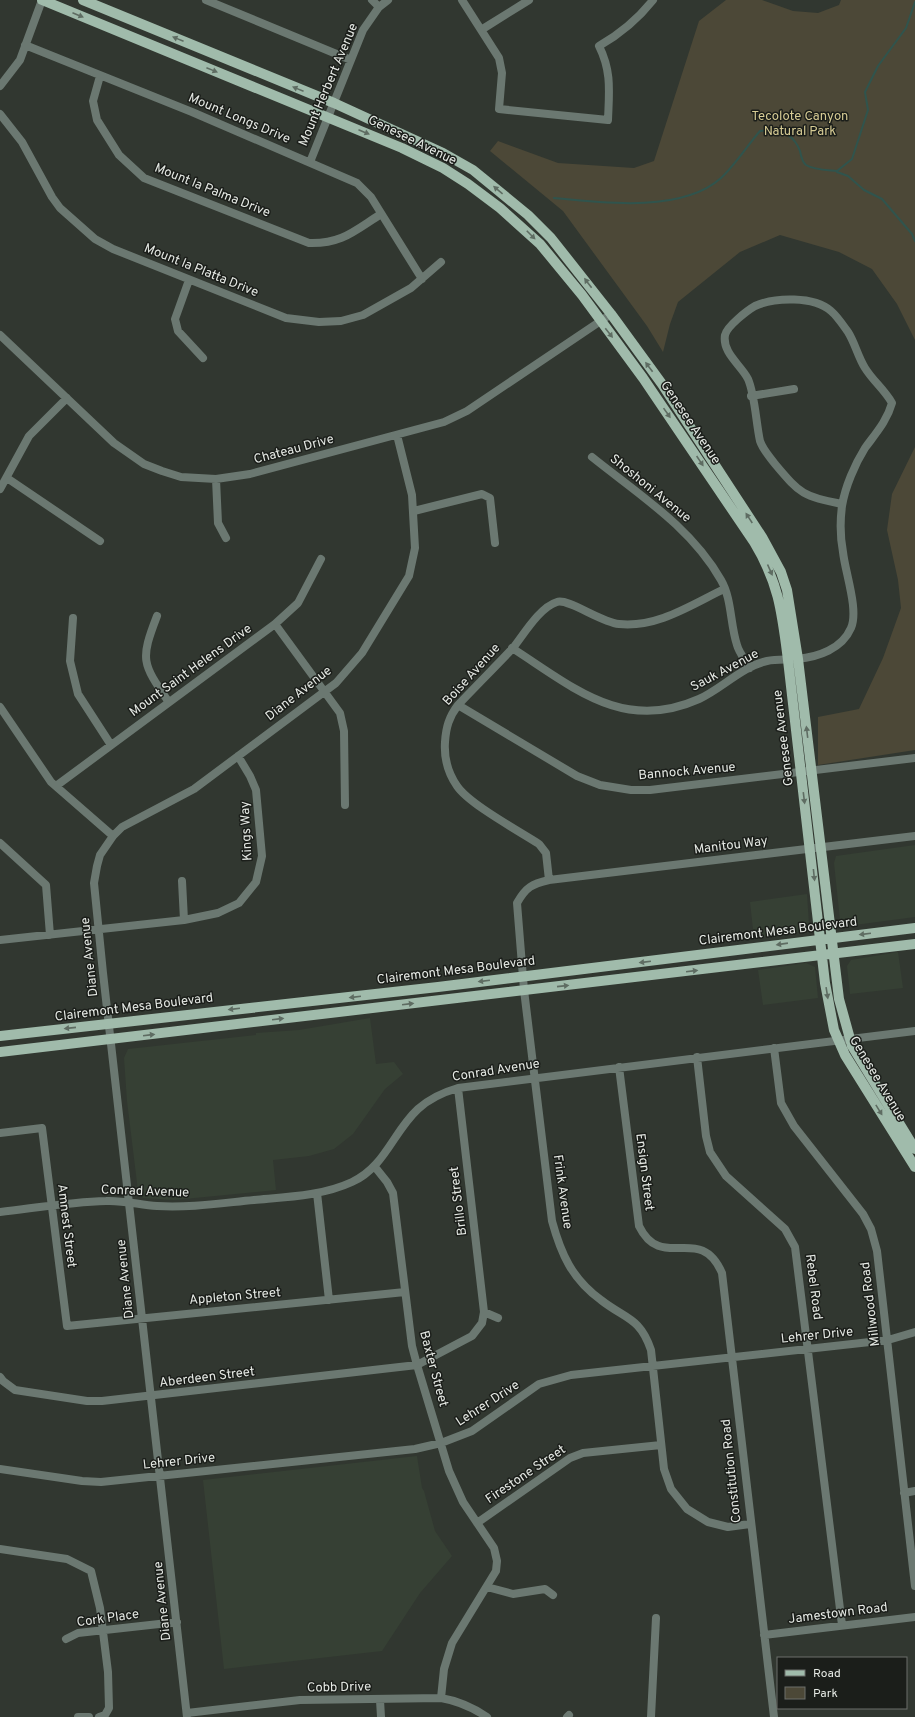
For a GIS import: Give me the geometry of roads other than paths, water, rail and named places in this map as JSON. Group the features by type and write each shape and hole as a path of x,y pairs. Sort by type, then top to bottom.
{"main road":[{"name":"Genesee Avenue","path":"42,0 328,117 423,158 473,188 522,226 540,244 582,295 682,434 764,558 775,584 793,659"},
{"name":"Genesee Avenue","path":"83,0 334,104 443,153 473,170 528,215 551,238 611,314 662,384 773,555 787,590 806,772 810,848 828,1000 838,1041 845,1055 915,1167"},
{"name":"Genesee Avenue","path":"806,772 822,847 841,1007 849,1040 915,1149"},
{"name":"Clairemont Mesa Boulevard","path":"0,1036 523,976 915,928"},
{"name":"Clairemont Mesa Boulevard","path":"0,1052 915,944"}],"street":[{"path":"0,86 20,60 42,0"},
{"path":"206,0 351,60"},
{"path":"372,0 379,6"},
{"name":"Mount Herbert Avenue","path":"310,162 363,30 379,6 388,0"},
{"path":"462,0 499,58 502,73 500,109 608,120 609,74 606,60 599,46 613,39 634,22 653,0"},
{"path":"481,30 529,0"},
{"name":"Mount Longs Drive","path":"25,45 310,162 357,183 371,197 422,279"},
{"name":"Mount la Palma Drive","path":"100,76 93,101 97,120 119,155 144,178 310,243 327,243 340,240 381,214"},
{"name":"Mount la Platta Drive","path":"0,114 22,142 52,197 60,208 95,239 113,249 286,318 319,322 341,320 363,315 381,306 422,279 441,262"},
{"path":"190,280 175,319 178,331 203,358"},
{"name":"Sauk Avenue","path":"512,648 580,692 601,702 638,711 660,711 699,699 750,668 765,661 810,657 832,650 844,640 852,627 854,611 843,552 840,526 842,504 849,482 865,449 889,417 892,403 885,391 868,373 860,360 849,333 831,311 816,303 792,299 758,305 751,309 729,328 725,334 727,350 747,377 751,387 752,396"},
{"name":"Chateau Drive","path":"0,335 114,443 144,464 181,476 216,479 250,474 444,422 467,411 611,314"},
{"path":"794,389 752,396 761,443 793,485 802,493 811,498 842,504"},
{"path":"0,489 29,436 67,398"},
{"name":"Diane Avenue","path":"187,1715 109,1024 94,883 96,866 100,855 113,836 132,820 194,789 324,690 336,683 362,653 409,576 415,548 412,495 397,435"},
{"name":"Shoshoni Avenue","path":"592,457 636,493 662,511 689,536 722,581 732,615 737,645 750,668"},
{"path":"7,478 100,541"},
{"path":"216,479 218,523 226,538"},
{"path":"414,511 482,494 490,498 495,543"},
{"name":"Mount Saint Helens Drive","path":"56,786 275,624 298,603 321,559"},
{"name":"Boise Avenue","path":"549,880 546,853 539,844 470,800 457,786 447,767 444,752 448,721 458,705 512,648 547,606 558,601 567,602 607,622 619,624 643,623 656,621 724,589"},
{"path":"157,616 146,643 145,653 150,675 168,702"},
{"path":"73,618 70,661 78,694 111,745"},
{"path":"275,624 340,713 344,731 345,805"},
{"name":"Bannock Avenue","path":"458,705 577,776 600,784 631,790 650,790 915,758"},
{"path":"0,707 51,782 113,836"},
{"name":"Kings Way","path":"184,920 218,913 239,902 256,882 262,856 256,790 250,776 238,756"},
{"name":"Manitou Way","path":"549,880 915,836"},
{"path":"0,842 46,885 50,935"},
{"name":"Frink Avenue","path":"549,880 533,884 522,894 517,902 524,990 552,1221 559,1247 579,1280 600,1300 636,1323 646,1336 650,1350 664,1469 671,1489 687,1509 708,1522 728,1527 750,1524"},
{"path":"0,940 184,920 182,881"},
{"name":"Conrad Avenue","path":"0,1212 107,1200 156,1206 191,1206 317,1193 352,1182 375,1167 417,1110 427,1102 448,1090 535,1077 915,1031"},
{"name":"Millwood Road","path":"774,1048 781,1103 790,1120 864,1214 871,1229 877,1251 915,1586"},
{"name":"Rebel Road","path":"697,1057 706,1136 710,1152 726,1176 785,1229 796,1247 842,1625"},
{"name":"Ensign Street","path":"619,1067 639,1226 645,1238 654,1246 665,1248 682,1248"},
{"name":"Brillo Street","path":"417,1365 472,1336 482,1323 484,1312 458,1088"},
{"name":"Amnest Street","path":"0,1133 42,1128 67,1326"},
{"name":"Baxter Street","path":"375,1167 387,1182 393,1193 412,1346 449,1471 463,1502 494,1548 497,1561 496,1571 452,1643 444,1669 441,1698"},
{"path":"317,1193 329,1300"},
{"name":"Constitution Road","path":"682,1248 695,1248 710,1254 718,1264 722,1273 750,1524 774,1717"},
{"name":"Appleton Street","path":"67,1326 405,1292"},
{"path":"484,1312 498,1318"},
{"name":"Lehrer Drive","path":"0,1469 82,1481 101,1482 414,1449 441,1443 472,1431 540,1384 551,1379 571,1375 888,1340 915,1332"},
{"name":"Aberdeen Street","path":"1,1379 15,1390 87,1401 102,1401 417,1365"},
{"name":"Firestone Street","path":"477,1523 570,1458 582,1453 661,1444"},
{"path":"904,1493 915,1491"},
{"path":"0,1549 67,1559 91,1571 103,1631 108,1672 109,1708 105,1715 99,1717"},
{"path":"487,1587 513,1594 544,1589 554,1595"},
{"name":"Jamestown Road","path":"764,1635 915,1617"},
{"path":"651,1717 656,1618"},
{"name":"Cork Place","path":"66,1640 78,1633 177,1622"},
{"name":"Cobb Drive","path":"187,1715 300,1700 441,1698 457,1701 475,1709 487,1717"},
{"path":"380,1700 381,1717"},
{"path":"78,1717 89,1717"}],"waterway":[{"path":"554,198 595,202 641,203 685,197 705,189 721,178 760,131 767,130 779,131 793,139 800,151 803,161 809,167 837,171 852,159 868,110 865,92 878,66 906,28 915,2"},
{"path":"837,172 848,176 864,190 882,199 912,234 915,241"}],"park label":[{"name":"Tecolote Canyon Natural Park","path":"800,124"}]}
